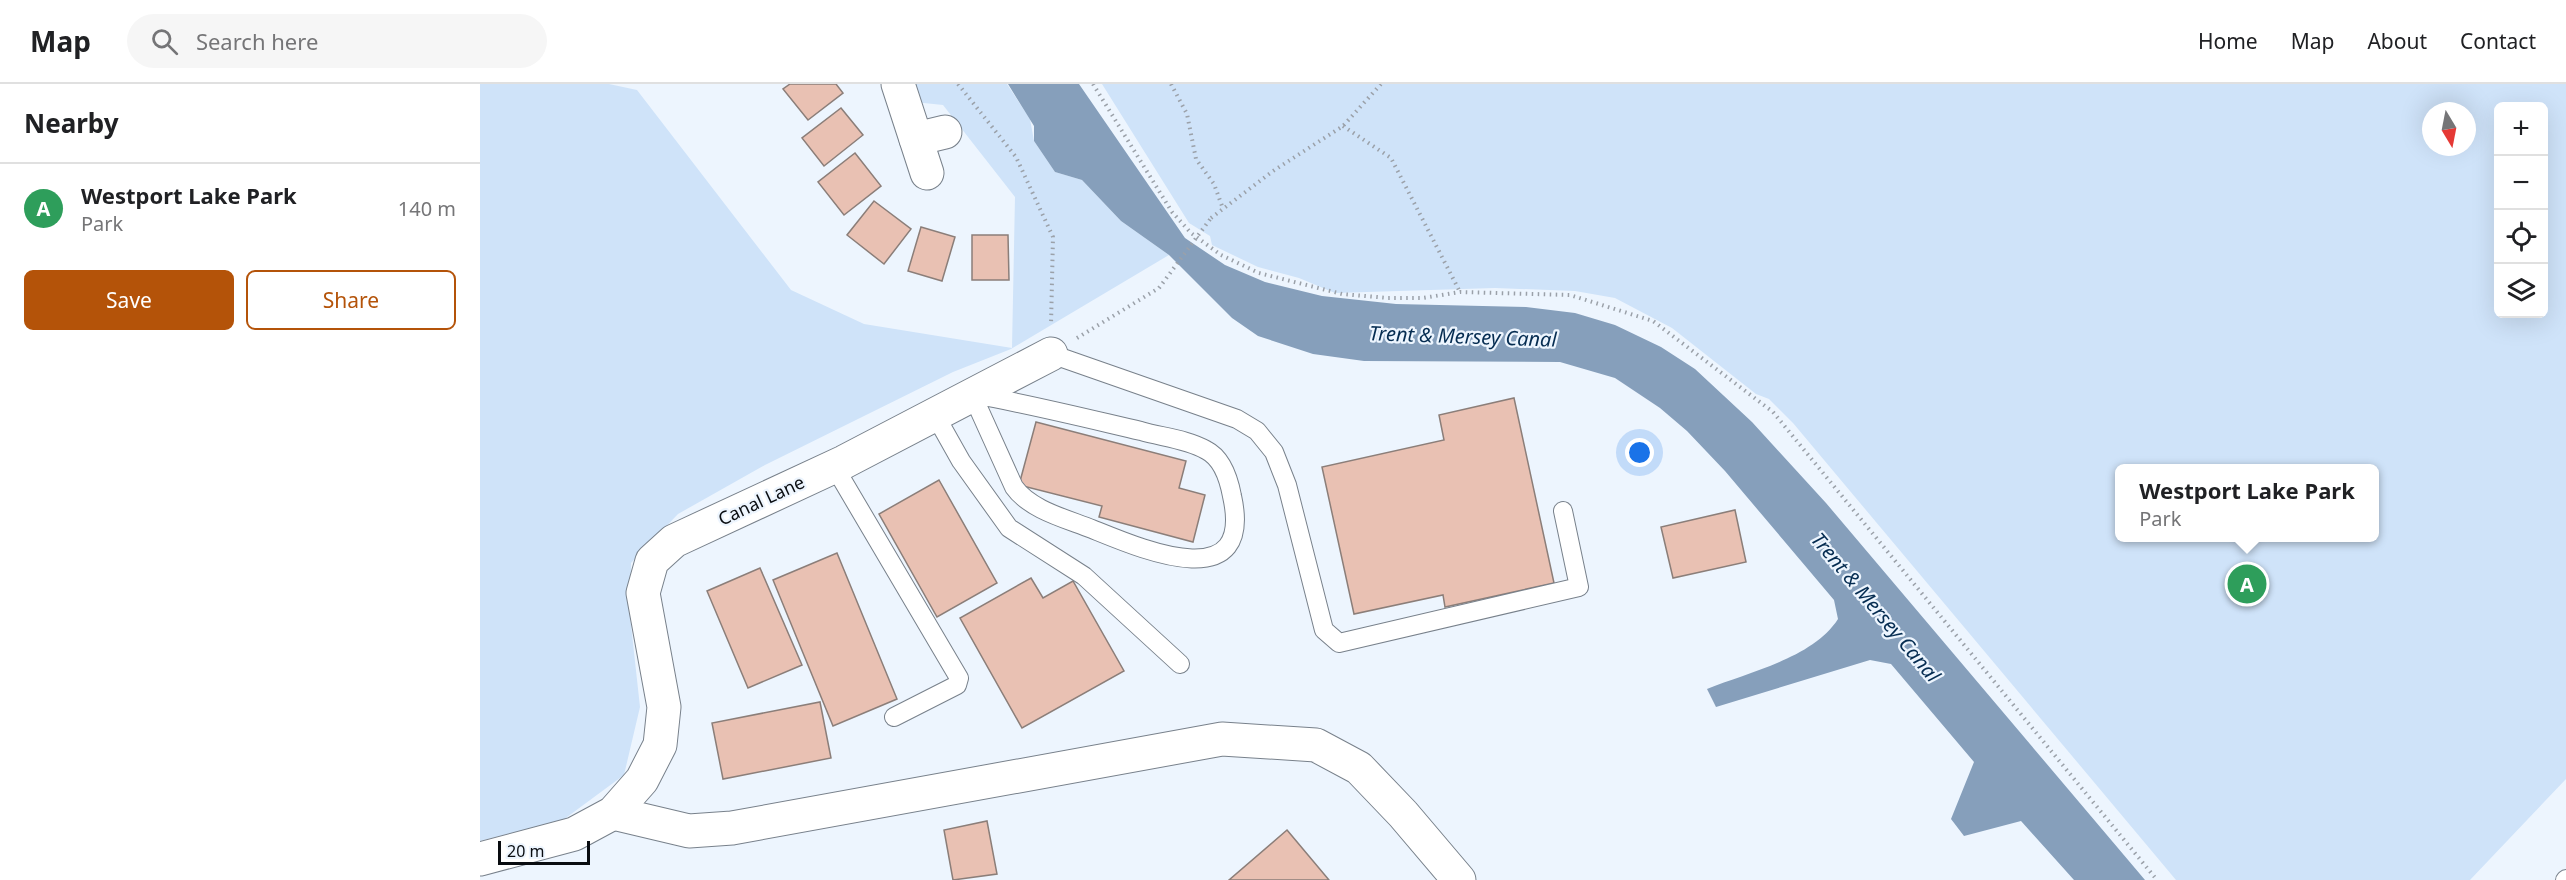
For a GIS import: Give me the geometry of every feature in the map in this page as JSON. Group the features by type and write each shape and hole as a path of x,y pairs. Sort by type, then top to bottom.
{"street":[{"path":"898,84 931,136 927,173"},
{"name":"Canal Lane","path":"480,860 574,834 613,813 642,780 660,745 664,707 643,593 652,561 674,541 834,466 1051,354"},
{"path":"613,813 689,831 732,828 1222,739 1316,745 1359,768 1404,814 1459,880"}],"lane":[{"path":"1051,354 1237,419 1257,431 1274,452 1287,485 1324,630 1339,643 1579,587 1563,511"},
{"path":"972,394 1039,406 1208,450 1228,479 1234,506 1234,532 1224,548 1208,558 1180,560 1144,551 1043,509 1020,496 1014,487 972,394"},
{"path":"934,413 961,461 1009,528 1084,576 1180,664"},
{"path":"834,466 959,678 957,685 894,717"}],"path":[{"path":"958,84 1016,157 1053,237 1051,354"},
{"path":"1093,84 1172,212 1191,233 1221,255 1259,273 1341,294 1423,298 1460,292 1570,295 1653,321 1773,412 2157,880"},
{"path":"1172,84 1187,114 1196,159 1214,184 1223,207"},
{"path":"1051,354 1159,288 1211,218 1223,207 1343,126 1381,84"},
{"path":"1343,126 1391,158 1460,292"}],"shaded area":[{"path":"480,84 609,84 637,90 791,290 864,324 1012,348 1015,197 943,105 914,102 907,84 1007,84 1030,119 1034,141 1055,172 1082,180 1121,221 1169,255 1011,349 953,372 765,465 678,514 631,563 630,616 640,707 624,775 563,820 480,841"},
{"path":"1102,84 2566,84 2566,779 2470,880 2176,880 1793,423 1769,399 1756,394 1672,328 1615,298 1575,291 1495,288 1335,293 1299,278 1258,267 1212,245 1210,236 1189,223"}],"water":[{"name":"Trent & Mersey Canal","path":"1008,84 1079,84 1185,238 1225,265 1265,282 1322,296 1396,304 1526,307 1575,313 1615,325 1661,347 1695,369 1752,422 1826,503 2145,880 2074,880 2021,821 1964,836 1951,819 1974,762 1891,664 1870,660 1716,707 1707,689 1797,654 1827,633 1838,619 1834,600 1725,471 1687,431 1660,408 1615,378 1560,362 1364,361 1313,354 1258,336 1232,318 1169,255 1121,221 1082,180 1055,172 1034,141 1034,126"}],"building":[{"path":"790,84 836,84 843,93 808,120 783,89"},
{"path":"841,108 863,135 824,166 802,138"},
{"path":"855,153 881,186 844,215 818,182"},
{"path":"874,201 911,229 884,264 847,235"},
{"path":"921,227 955,237 942,281 908,271"},
{"path":"972,235 1008,235 1009,280 972,280"},
{"path":"1514,398 1554,583 1445,607 1443,595 1354,614 1322,467 1444,440 1439,415"},
{"path":"1036,422 1186,461 1179,488 1205,495 1193,542 1099,517 1102,506 1019,485"},
{"path":"939,480 997,583 937,617 879,514"},
{"path":"1735,510 1746,562 1673,578 1661,527"},
{"path":"837,553 897,699 833,726 773,580"},
{"path":"760,568 802,665 748,688 707,591"},
{"path":"1031,578 1043,598 1073,581 1124,671 1022,728 960,618"},
{"path":"820,702 831,758 723,779 712,723"},
{"path":"987,821 997,874 953,880 944,830"},
{"path":"1287,830 1329,880 1229,880"}],"place":[{"name":"Westport Lake Park","path":"2247,584"}]}
